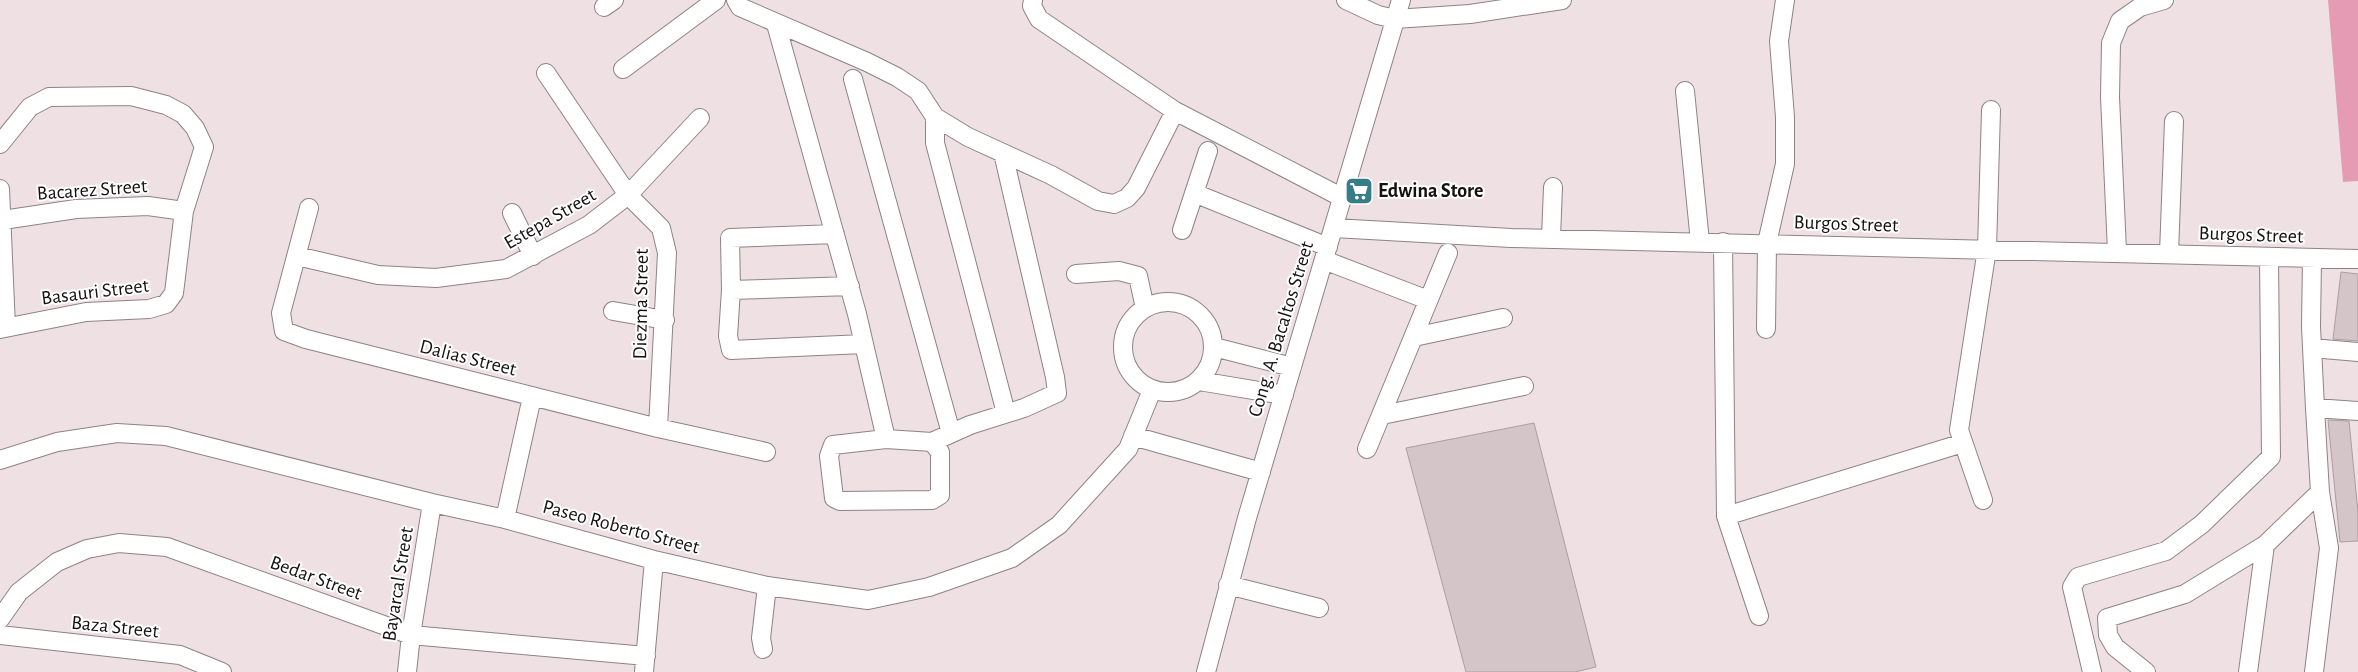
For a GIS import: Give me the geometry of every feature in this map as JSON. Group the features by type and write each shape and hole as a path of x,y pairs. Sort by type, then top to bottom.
{"street":[{"path":"623,69 716,0"},
{"path":"736,0 740,7 897,77 918,91 935,117 1098,201 1114,204 1127,198 1136,188 1175,111"},
{"path":"1033,0 1032,6 1039,19 1175,111 1343,198"},
{"path":"1346,0 1378,15 1395,19 1470,14 1562,0"},
{"name":"Cong. A. Bacaltos Street","path":"1206,672 1228,585 1401,0"},
{"path":"1766,329 1768,243 1785,164 1785,117 1779,41 1784,0"},
{"path":"2117,251 2110,97 2111,43 2120,21 2140,6 2164,0"},
{"path":"776,24 850,286 886,439"},
{"path":"546,73 628,195"},
{"path":"853,79 951,433"},
{"path":"1685,91 1700,242"},
{"path":"0,144 30,107 49,97 131,96 166,105 183,114 195,128 204,147 184,212"},
{"path":"1983,500 1959,430 1987,249 1991,110"},
{"path":"935,117 935,143 1006,414"},
{"name":"Estepa Street","path":"297,256 378,275 436,278 506,269 589,225 628,195 700,118"},
{"path":"2170,253 2174,121"},
{"path":"1182,230 1208,151"},
{"path":"932,442 940,452 940,495 932,500 840,501 834,498 829,456 833,445 886,439 932,442 1057,393 1056,377 1003,153"},
{"path":"1551,238 1553,187"},
{"path":"0,189 3,220 3,328"},
{"path":"1194,193 1428,300"},
{"name":"Diezma Street","path":"628,195 661,228 667,253 658,428"},
{"name":"Bacarez Street","path":"3,220 76,209 148,206 184,212"},
{"name":"Dalias Street","path":"309,208 281,313 284,331 306,339 658,428 766,452"},
{"name":"Basauri Street","path":"3,328 86,312 149,309 166,304 174,293 184,212"},
{"path":"512,212 533,256"},
{"name":"Burgos Street","path":"1334,228 1551,238 2117,251 2269,258 2358,259"},
{"path":"834,234 730,238 731,290 728,336 731,350 864,344"},
{"path":"1723,242 1726,516 1759,616"},
{"path":"1367,449 1448,253"},
{"path":"2092,672 2072,587 2078,577 2166,551 2202,524 2272,457 2269,258"},
{"path":"2312,258 2312,348 2315,408 2320,492 2329,548 2314,672"},
{"path":"1076,274 1119,271 1138,276 1145,308"},
{"path":"731,290 850,286"},
{"path":"1171,302 1184,305 1196,311 1209,327 1214,347 1211,366 1199,381 1185,390 1168,393 1152,390 1138,381 1127,368 1123,351 1124,334 1132,319 1145,308 1158,303 1171,302"},
{"path":"613,312 665,320"},
{"path":"1414,337 1503,318"},
{"path":"1214,347 1292,366"},
{"path":"2312,348 2358,352"},
{"path":"1199,381 1284,395"},
{"path":"1382,415 1524,386"},
{"name":"Paseo Roberto Street","path":"0,460 57,442 117,433 166,436 432,503 505,518 654,560 767,586 868,600 929,587 1012,558 1059,525 1128,449 1152,390"},
{"path":"505,518 532,396"},
{"path":"2315,408 2358,412"},
{"path":"1133,436 1261,472"},
{"path":"1726,516 1963,443"},
{"path":"2146,672 2115,647 2108,635 2107,618 2185,594 2265,545 2320,492"},
{"name":"Bayarcal Street","path":"407,672 410,635 432,503"},
{"name":"Bedar Street","path":"0,618 19,592 57,562 87,549 119,542 167,547 410,635 645,664"},
{"path":"2248,672 2265,545"},
{"path":"645,664 654,560"},
{"path":"1228,585 1320,608"},
{"path":"763,649 761,638 767,586"},
{"name":"Baza Street","path":"0,635 180,655 205,669 222,672"}],"shaded area":[{"path":"2328,0 2358,0 2358,181 2343,182"}],"building":[{"path":"2341,272 2358,274 2358,341 2333,339"},
{"path":"2328,420 2349,421 2358,512 2358,541 2340,542"},
{"path":"1534,423 1596,667 1575,672 1466,672 1406,448"}],"place":[{"name":"Edwina Store","path":"1359,191"}]}
